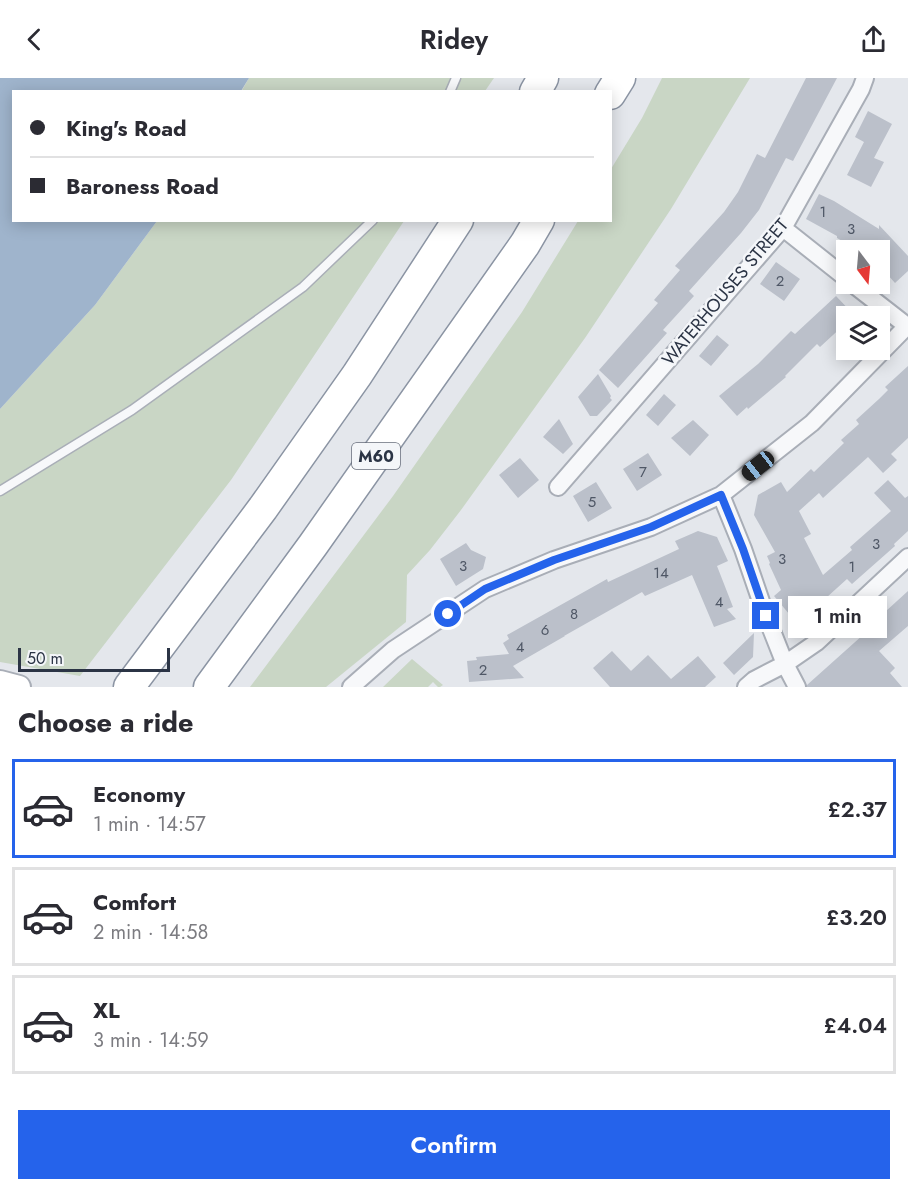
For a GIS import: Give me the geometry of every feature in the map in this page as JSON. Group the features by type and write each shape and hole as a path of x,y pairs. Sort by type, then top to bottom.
{"highway":[{"path":"612,91 620,78"},
{"path":"129,687 263,508 357,375 457,222"},
{"name":"M60","path":"209,687 327,526 538,222"}],"street":[{"name":"WATERHOUSES STREET","path":"558,487 783,228 865,78"},
{"path":"783,228 836,270"},
{"path":"351,687 393,650 485,589 554,560 651,527 721,495 812,423 907,326 866,294"},
{"path":"721,495 766,616 796,687"},
{"path":"746,687 817,642 908,557"}],"lane":[{"path":"0,491 132,410 303,287 371,222"}],"green space":[{"path":"249,78 494,78 486,90 242,90"},
{"path":"662,78 750,78 671,209 585,338 461,510 407,575 406,622 326,687 250,687 393,496 522,312 577,222 612,222 612,167 642,118"},
{"path":"156,222 403,222 231,480 80,676 0,662 0,409 95,305"},
{"path":"412,659 443,685 438,687 433,682 428,687 383,687"}],"water":[{"path":"0,78 249,78 242,90 12,90 12,222 156,222 95,305 0,409"}],"building":[{"path":"806,78 837,78 793,161 786,158 759,210 689,291 694,296 663,330 667,333 618,388 599,370 658,303 654,300 680,270 675,266 724,212 738,192 757,154 765,158"},
{"path":"868,111 892,124 874,158 884,162 871,187 847,175 864,142 855,137"},
{"path":"819,194 834,201 879,229 879,225 908,256 908,271 895,283 890,277 890,240 840,240 806,219"},
{"path":"776,262 800,279 784,301 760,284"},
{"path":"836,296 845,306 836,306 836,332 820,347 817,344 786,377 737,416 719,396 758,364 791,331 795,334"},
{"path":"717,335 729,345 711,366 699,356"},
{"path":"908,366 908,438 891,454 897,460 883,473 868,457 823,498 819,493 799,511 811,534 804,538 823,575 852,550 850,547 891,511 874,493 888,480 905,498 908,496 908,531 894,544 895,546 852,584 847,579 816,607 824,616 805,633 774,596 781,590 767,556 775,552 754,515 758,495 781,482 787,492 811,469 814,472 844,443 841,440 859,424 856,420 888,390 885,387"},
{"path":"598,374 612,400 597,416 590,416 578,397"},
{"path":"664,394 676,405 658,426 646,415"},
{"path":"559,419 573,444 563,454 543,437"},
{"path":"693,420 709,435 690,456 671,438"},
{"path":"648,453 662,475 637,491 623,469"},
{"path":"520,458 539,480 518,498 499,475"},
{"path":"596,482 612,508 588,522 573,496"},
{"path":"698,531 717,537 728,561 717,566 733,607 727,609 736,619 714,627 692,575 645,596 642,592 513,666 524,678 469,682 467,661 477,660 476,657 509,654 503,643 509,639 507,635 607,579 608,582 679,549 675,541"},
{"path":"466,543 471,550 486,557 483,569 456,586 440,559"},
{"path":"908,591 908,626 879,651 895,668 890,673 902,687 807,687 807,685"},
{"path":"754,633 753,657 734,675 723,663"},
{"path":"612,651 631,671 648,655 671,679 698,656 716,677 705,687 610,687 593,668"}],"route":[{"path":"448,614 485,589 554,560 651,527 721,495 766,616"}]}
